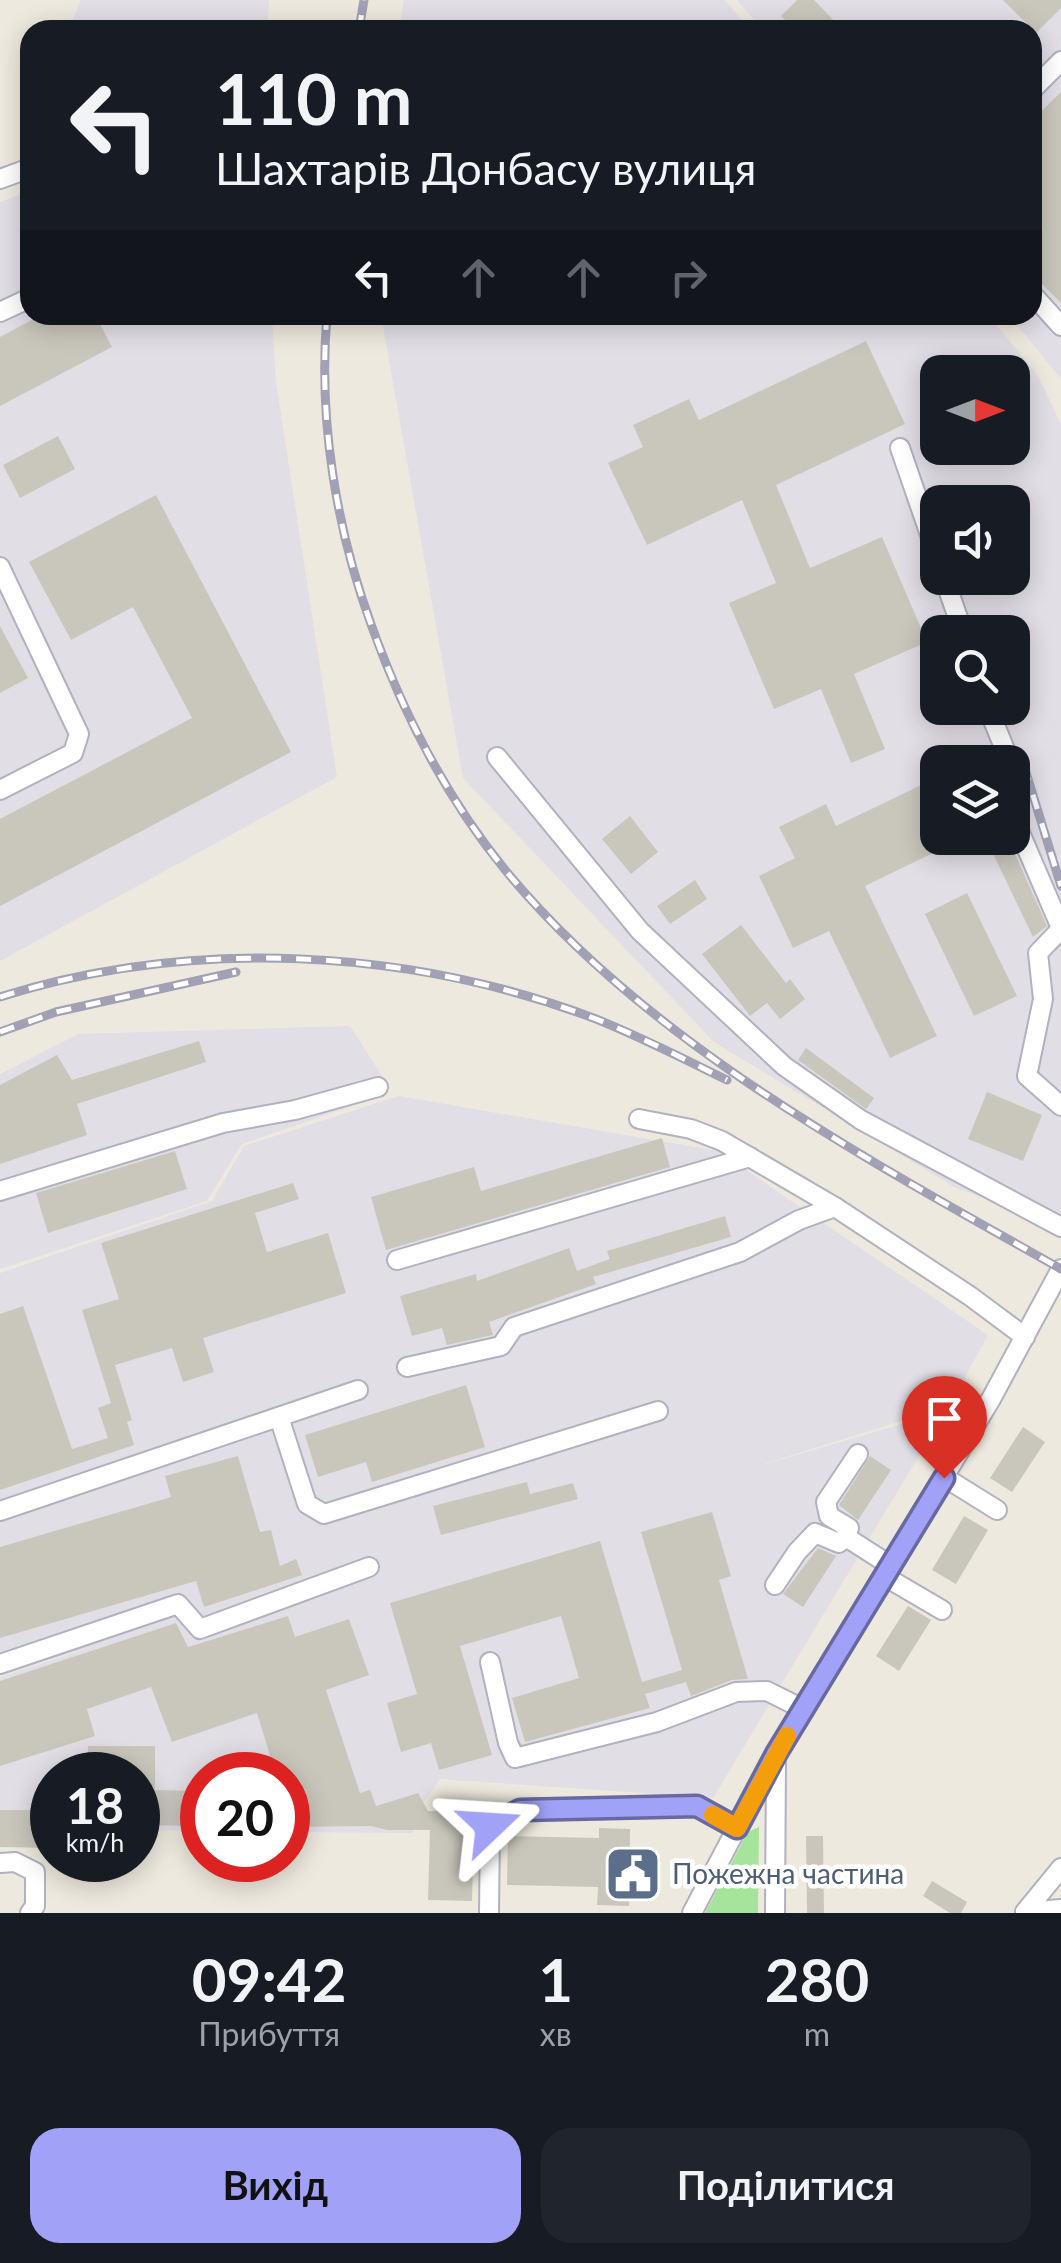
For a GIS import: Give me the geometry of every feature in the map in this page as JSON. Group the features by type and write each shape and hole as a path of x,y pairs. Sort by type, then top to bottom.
{"street":[{"path":"1042,80 1061,60"},
{"path":"1042,305 1061,326"},
{"path":"900,448 920,506"},
{"path":"0,567 78,734 73,753 0,790"},
{"path":"497,757 640,931 784,1066 861,1120 1061,1227"},
{"path":"1029,855 1061,929 1038,954 1043,999 1027,1076 1061,1106"},
{"path":"0,1190 223,1123 295,1110 378,1087"},
{"path":"639,1119 691,1129 722,1141 835,1208 970,1296 1025,1337"},
{"path":"396,1260 750,1157"},
{"path":"407,1367 501,1346 514,1327 740,1252 799,1220 835,1208"},
{"path":"692,1913 776,1754 991,1400 1061,1269"},
{"path":"0,1511 358,1390"},
{"path":"279,1417 306,1504 324,1514 658,1411"},
{"path":"775,1585 815,1533 839,1542 846,1537 849,1528 829,1516 826,1502 858,1454"},
{"path":"944,1478 997,1510"},
{"path":"846,1537 942,1610"},
{"path":"0,1664 178,1604 200,1629 369,1567"},
{"path":"490,1662 515,1758 657,1722 736,1692 766,1691 803,1710"},
{"path":"776,1754 776,1913"},
{"path":"489,1913 490,1826 520,1810 697,1806 737,1828"},
{"path":"0,1863 15,1862 35,1872 35,1906 30,1913"},
{"path":"1025,1912 1061,1868"},
{"path":"1025,1912 1061,1909"}],"shaded area":[{"path":"81,0 269,0 268,20 72,20"},
{"path":"404,0 725,0 742,20 401,20"},
{"path":"737,0 1061,0 1061,379 1017,325 1042,325 1042,20 754,20"},
{"path":"20,195 20,325 273,325 276,382 337,777 0,961 0,202"},
{"path":"383,325 996,325 1021,355 920,355 920,465 1030,465 1030,366 1037,374 1061,424 1061,1226 956,1188 714,1042 463,778"},
{"path":"350,1026 384,1079 381,1096 242,1144 207,1201 0,1269 0,1074 78,1034"},
{"path":"399,1096 718,1151 988,1335 949,1406 748,1469 946,1411 713,1798 440,1779 412,1819 413,1833 310,1832 310,1752 180,1752 180,1831 160,1830 160,1752 30,1752 30,1829 0,1829 0,1677 98,1645 0,1674 0,1273 212,1201 244,1146"}],"green space":[{"path":"759,1827 758,1913 705,1913 748,1832"}],"building":[{"path":"797,0 814,0 833,20 785,20 781,16"},
{"path":"1003,0 1061,0 1061,8 1042,27 1042,20 1023,20"},
{"path":"1061,92 1061,303 1042,284 1042,110"},
{"path":"22,325 100,325 112,347 0,406 0,337"},
{"path":"866,341 905,424 776,485 810,568 882,537 920,626 920,645 854,674 885,749 851,763 821,689 774,709 729,603 776,583 742,500 647,545 608,463 643,447 633,425 689,399 699,420"},
{"path":"58,436 75,469 20,498 3,465"},
{"path":"156,495 291,752 0,906 0,819 192,718 133,607 71,640 29,562"},
{"path":"0,626 28,678 0,693"},
{"path":"920,786 920,855 929,855 865,886 937,1036 890,1058 829,931 793,948 759,876 795,858 779,827 826,804 836,826"},
{"path":"630,816 658,852 631,874 602,839"},
{"path":"994,855 1016,855 1047,926 1033,937"},
{"path":"695,880 707,899 670,924 657,906"},
{"path":"967,893 1017,996 974,1016 925,914"},
{"path":"741,925 786,983 790,979 805,999 780,1019 767,1003 750,1016 702,954"},
{"path":"199,1041 206,1062 77,1104 87,1135 0,1164 0,1085 57,1055 72,1080"},
{"path":"806,1048 874,1098 866,1109 798,1060"},
{"path":"987,1092 1042,1115 1023,1161 968,1139"},
{"path":"662,1138 670,1167 386,1250 371,1197 474,1167 481,1191"},
{"path":"175,1151 187,1189 48,1233 36,1193"},
{"path":"293,1183 299,1199 255,1213 267,1252 328,1233 346,1293 203,1338 214,1372 183,1382 172,1348 115,1365 132,1420 127,1422 134,1445 0,1490 0,1314 23,1306 72,1449 108,1438 98,1408 111,1403 82,1310 119,1299 101,1243"},
{"path":"725,1216 731,1237 593,1277 596,1284 489,1322 493,1335 447,1345 442,1328 412,1336 400,1296 476,1274 477,1281 569,1248 577,1271 610,1259 607,1251"},
{"path":"466,1385 485,1447 372,1482 366,1462 318,1477 305,1435"},
{"path":"1023,1427 1045,1442 1012,1492 990,1478"},
{"path":"238,1456 260,1532 271,1530 280,1566 296,1559 302,1575 204,1607 196,1581 0,1638 0,1547 171,1497 165,1476"},
{"path":"870,1456 891,1470 858,1520 839,1505"},
{"path":"527,1482 530,1494 573,1483 578,1499 441,1535 433,1506"},
{"path":"712,1512 731,1576 719,1580 748,1679 732,1680 691,1696 686,1682 645,1694 650,1708 525,1742 512,1698 579,1678 561,1616 460,1646 492,1755 439,1770 431,1743 401,1752 387,1703 417,1694 390,1603 600,1541 642,1682 682,1670 641,1532"},
{"path":"964,1516 988,1530 956,1584 932,1570"},
{"path":"818,1548 836,1556 803,1607 783,1594"},
{"path":"908,1606 931,1620 899,1671 876,1656"},
{"path":"288,1616 295,1637 349,1619 369,1675 326,1690 360,1793 370,1790 376,1806 418,1793 428,1811 474,1812 472,1901 428,1900 430,1830 310,1827 310,1752 269,1752 257,1713 172,1742 151,1687 87,1709 95,1736 44,1752 30,1752 30,1757 0,1766 0,1681 176,1623 188,1647"},
{"path":"88,1746 155,1746 155,1752 88,1752"},
{"path":"160,1790 180,1791 180,1826 160,1825"},
{"path":"0,1810 30,1810 30,1848 0,1847"},
{"path":"599,1828 630,1829 629,1906 597,1905 598,1887 507,1885 508,1836 599,1838"},
{"path":"806,1836 823,1836 824,1913 807,1913"},
{"path":"932,1881 967,1902 961,1913 950,1913 923,1896"}],"railway":[{"path":"361,20 364,0"},
{"path":"326,325 328,434 340,513 359,590 412,723 465,815 506,871 563,934 626,991 694,1044 838,1141 1061,1269"},
{"path":"1030,785 1061,886"},
{"path":"0,997 73,978 148,965 224,959 376,965 451,977 525,995 613,1026 727,1080"},
{"path":"0,1032 56,1012 236,972"}],"slow traffic":[{"path":"713,1815 737,1828 787,1736"}],"place":[{"name":"Пожежна частина","path":"633,1874"}],"route":[{"path":"490,1826 520,1810 697,1806 737,1828 776,1754 944,1478"}]}
